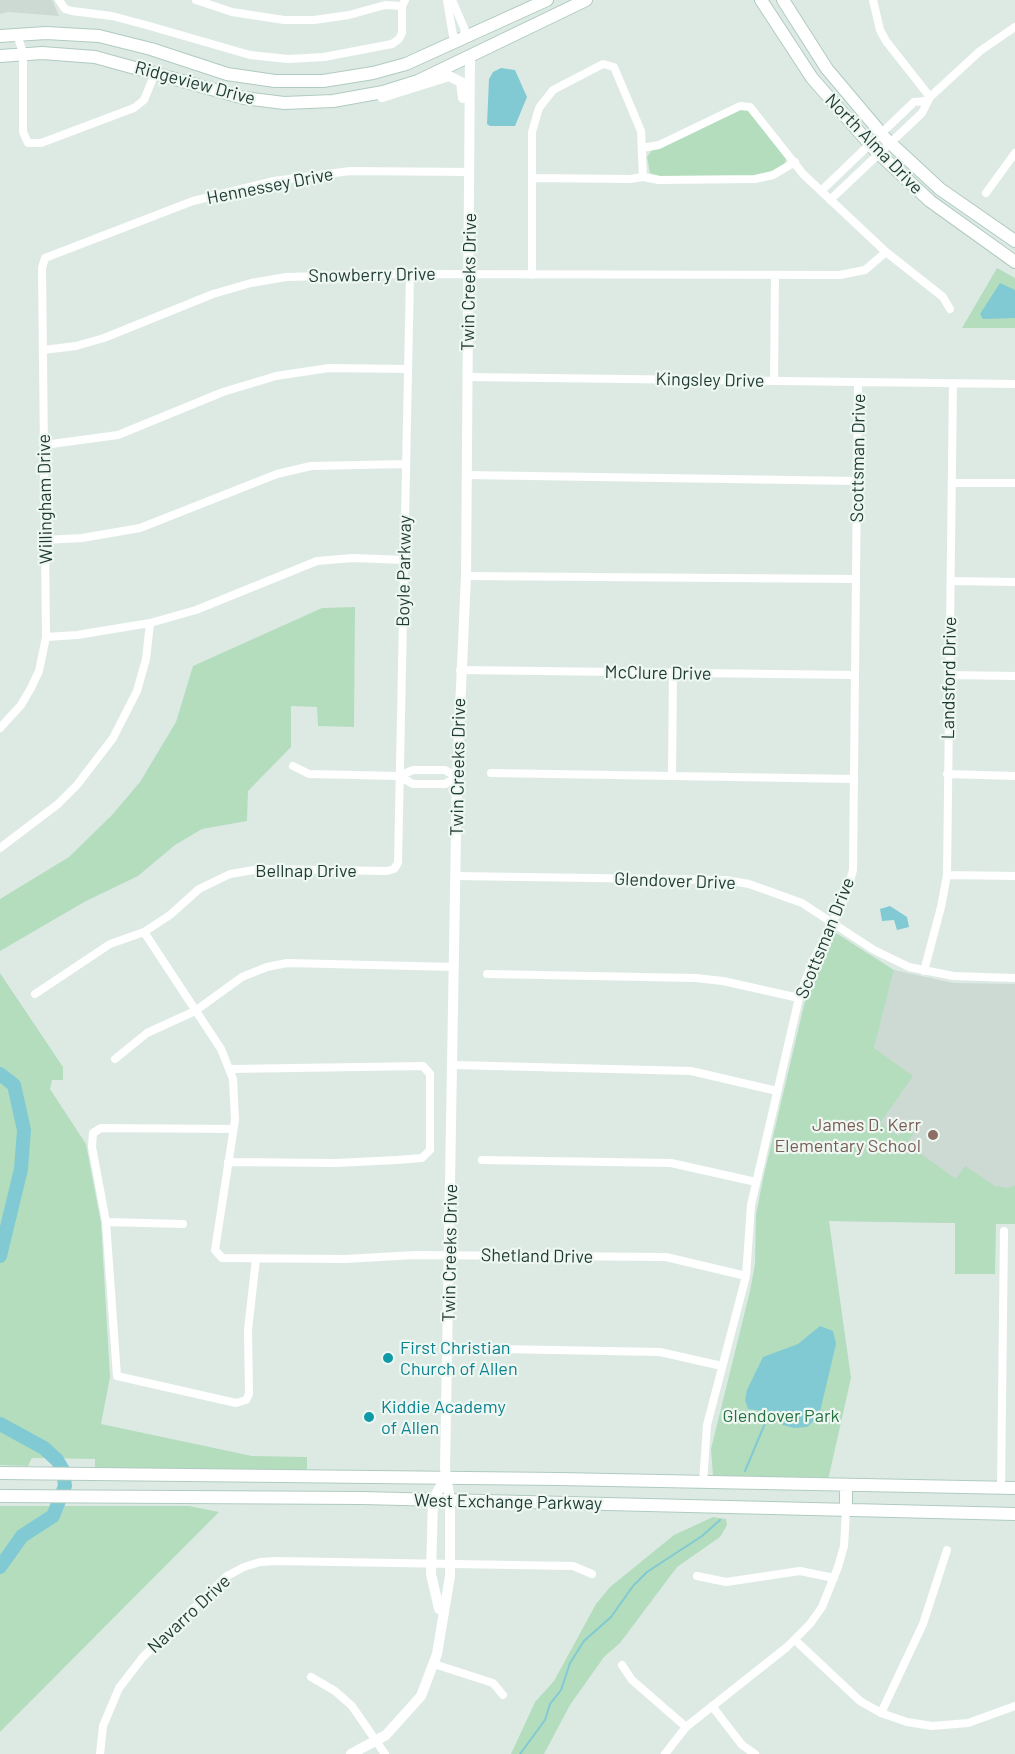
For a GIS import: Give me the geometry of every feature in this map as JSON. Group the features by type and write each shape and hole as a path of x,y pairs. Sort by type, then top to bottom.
{"main road":[{"name":"Ridgeview Drive","path":"0,36 64,33 99,36 152,49 227,74 291,81 330,80 372,73 414,61 547,0"},
{"name":"Ridgeview Drive","path":"0,56 23,53 95,57 203,89 264,101 300,103 340,100 401,87 470,57 586,0"},
{"name":"North Alma Drive","path":"761,0 812,78 869,145 950,217 1015,262"},
{"name":"North Alma Drive","path":"783,0 827,69 881,134 959,204 1015,242"},
{"path":"462,40 470,57"},
{"name":"West Exchange Parkway","path":"0,1473 1015,1488"},
{"path":"219,1475 219,1497"},
{"path":"846,1486 846,1510"},
{"name":"West Exchange Parkway","path":"0,1496 450,1500 1015,1514"}],"street":[{"path":"59,0 65,9 135,22 250,56 288,59 333,56 392,44 399,39 402,33 403,3 349,15 314,20 284,20 232,12 196,0"},
{"path":"447,0 453,36 462,40 465,30 452,0"},
{"path":"873,0 880,30 886,41 927,99"},
{"path":"830,200 922,112 927,99 980,51 1015,27"},
{"path":"17,34 23,53 23,132 24,139 28,143 41,143 134,108 144,100 155,73"},
{"name":"Twin Creeks Drive","path":"351,1754 377,1741 396,1726 421,1696 434,1664 450,1565 450,1500 444,1478 454,1065 457,777 466,576 470,57"},
{"path":"532,275 532,132 535,118 545,98 569,80 603,64 614,67 638,120 643,177"},
{"path":"340,100 375,99 403,92 445,76 456,78 463,86 465,148 470,168"},
{"path":"821,191 914,102 927,99"},
{"path":"642,148 659,145 736,107 748,106 755,111 821,191 886,252 944,297 950,309"},
{"path":"986,193 1015,153"},
{"path":"532,178 755,179 773,175 795,162"},
{"name":"Hennessey Drive","path":"45,258 193,201 274,181 350,171 470,168"},
{"name":"Snowberry Drive","path":"43,350 76,346 104,338 176,308 250,283 321,274 851,274 865,270 886,252"},
{"name":"Willingham Drive","path":"0,728 21,705 31,688 39,671 46,637 42,265 45,258"},
{"name":"Boyle Parkway","path":"396,867 399,858 410,274"},
{"path":"774,381 775,275"},
{"path":"44,445 118,435 223,392 276,375 329,369 408,369"},
{"name":"Kingsley Drive","path":"468,377 1015,384"},
{"name":"Scottsman Drive","path":"703,1483 707,1425 746,1276 749,1215 799,998 812,963 846,895 853,870 858,382"},
{"name":"Landsford Drive","path":"924,970 947,875 953,383"},
{"path":"45,540 82,538 140,528 277,474 311,466 406,464"},
{"path":"466,475 857,481"},
{"path":"952,483 1015,483"},
{"path":"46,637 77,635 150,623 196,610 317,561 353,558 404,560"},
{"path":"466,576 856,579"},
{"path":"951,581 1015,582"},
{"path":"0,848 58,804 77,785 113,738 137,691 146,659 150,623"},
{"name":"McClure Drive","path":"460,670 855,675"},
{"path":"672,775 673,673"},
{"path":"949,675 1015,676"},
{"path":"293,765 309,774 399,776 413,770 445,770 457,777 445,784 413,784 399,776"},
{"path":"490,773 854,779"},
{"path":"947,774 1015,776"},
{"name":"Bellnap Drive","path":"35,994 110,944 144,932 170,915 199,889 230,874 260,869 387,871 396,867"},
{"path":"947,875 1015,876"},
{"name":"Glendover Drive","path":"457,876 726,880 782,894 802,903 887,958 924,970 953,976 1015,978"},
{"path":"144,932 221,1049 230,1069 236,1104 228,1162 336,1164 425,1157 430,1149 430,1074 420,1064 346,1069 230,1069"},
{"path":"116,1059 147,1033 195,1011 242,977 277,964 455,967"},
{"path":"487,974 696,978 723,981 799,998"},
{"path":"454,1065 692,1071 777,1091"},
{"path":"233,1129 101,1128 95,1131 92,1147 106,1222 117,1376 236,1403 246,1400 249,1394 248,1330 256,1259"},
{"path":"482,1160 670,1163 756,1182"},
{"name":"Shetland Drive","path":"228,1162 215,1251 219,1256 256,1259 450,1255 666,1257 746,1276"},
{"path":"106,1222 183,1224"},
{"path":"1001,1488 1004,1231"},
{"path":"447,1348 660,1352 722,1366"},
{"name":"Twin Creeks Drive","path":"441,1618 431,1565 433,1500 444,1478"},
{"path":"665,1754 686,1727 795,1640 822,1607 844,1546 846,1510"},
{"path":"881,1713 923,1624 947,1550"},
{"name":"Navarro Drive","path":"100,1754 103,1726 119,1688 143,1657 227,1576 244,1567 268,1562 573,1566 592,1574"},
{"path":"697,1576 726,1582 800,1571 834,1578"},
{"path":"795,1640 849,1692 881,1713 920,1725 955,1725 990,1718 1015,1706"},
{"path":"434,1664 493,1683 502,1695"},
{"path":"622,1665 632,1680 686,1727"},
{"path":"310,1677 342,1696 385,1754"},
{"path":"712,1706 742,1745 755,1754"}],"shaded area":[{"path":"0,0 52,0 59,16 8,12 0,14"},
{"name":"James D. Kerr Elementary School","path":"894,970 953,983 1015,984 1015,1224 829,1221"}],"green space":[{"path":"739,110 748,110 787,156 784,166 761,176 660,176 650,173 647,157 653,149"},
{"path":"997,268 1015,278 1015,328 962,328"},
{"path":"355,607 354,727 318,726 317,707 291,706 291,747 248,791 247,821 202,829 175,845 138,876 86,901 0,951 0,899 69,857 112,815 140,782 176,722 193,666 322,608"},
{"name":"Glendover Park","path":"836,933 894,970 874,1048 913,1076 880,1123 899,1136 906,1126 914,1132 907,1144 956,1179 965,1166 995,1186 1008,1188 1015,1185 1015,1224 996,1224 995,1274 955,1274 955,1223 829,1221 851,1378 828,1480 713,1476 711,1449 750,1291 755,1264 756,1215 763,1179 805,1001 826,946"},
{"path":"0,973 63,1067 63,1080 52,1080 50,1089 86,1144 101,1223 110,1377 101,1424 252,1456 307,1457 307,1471 95,1468 95,1459 32,1458 28,1466 0,1465"},
{"path":"0,1506 189,1506 219,1512 0,1732"},
{"path":"713,1517 726,1519 727,1525 720,1537 677,1567 620,1643 604,1657 570,1705 544,1754 511,1754 535,1702 554,1681 596,1604 610,1587 674,1535"}],"water":[{"path":"501,68 515,70 527,97 515,126 487,124 489,79 493,72"},
{"path":"1000,283 1015,290 1015,318 983,319 980,314"},
{"path":"890,906 907,917 909,927 897,930 894,920 882,921 880,909"},
{"path":"820,1326 833,1331 836,1344 819,1416 807,1427 794,1428 783,1425 763,1411 748,1409 745,1400 747,1390 763,1357 798,1344"}],"waterway":[{"path":"0,1074 14,1085 24,1130 21,1169 0,1256"},
{"path":"745,1471 769,1414"},
{"path":"0,1424 44,1448 57,1460 63,1470 65,1486 53,1516 22,1536 0,1567"},
{"path":"520,1754 545,1720 550,1704 561,1690 570,1663 584,1641 611,1617 633,1586 647,1572 702,1536 720,1520"}],"place":[{"name":"James D. Kerr Elementary School","path":"933,1135"},
{"name":"First Christian Church of Allen","path":"388,1358"},
{"name":"Kiddie Academy of Allen","path":"369,1417"}]}
